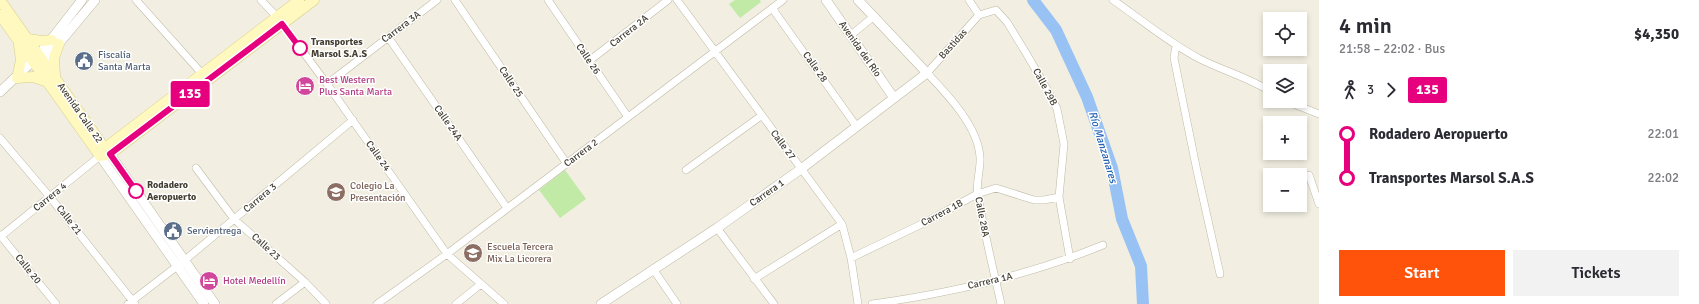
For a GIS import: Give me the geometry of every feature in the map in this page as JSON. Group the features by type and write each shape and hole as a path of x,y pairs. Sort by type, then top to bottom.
{"main road":[{"name":"Avenida Calle 22","path":"0,0 23,40 38,62 105,153"},
{"path":"280,20 299,0"},
{"path":"105,153 280,20 314,0"},
{"name":"Avenida Calle 22","path":"0,15 23,40"},
{"path":"23,40 55,42 52,81 33,77 17,78 23,40"}],"street":[{"path":"0,92 38,62 95,0"},
{"path":"136,0 205,77"},
{"name":"Calle 24","path":"261,0 280,20 327,84 447,254 504,304"},
{"name":"Carrera 3A","path":"327,84 437,0"},
{"name":"Calle 25","path":"455,0 567,164"},
{"name":"Calle 26","path":"550,0 628,118"},
{"name":"Carrera 2A","path":"589,61 668,0"},
{"name":"Calle 27","path":"678,0 761,116 842,224 851,258 858,304"},
{"name":"Carrera 2","path":"377,304 447,254 783,0"},
{"name":"Avenida del Río","path":"826,0 894,98"},
{"path":"858,0 927,73"},
{"path":"969,0 979,15"},
{"path":"1114,0 1124,3 1176,45 1200,59 1252,80 1263,87"},
{"path":"55,42 81,1"},
{"name":"Calle 28","path":"772,8 857,127"},
{"name":"Calle 29B","path":"979,15 992,10 1000,12 1026,53 1057,109 1064,144 1059,197 1070,259"},
{"name":"Bastidas","path":"927,73 979,15"},
{"path":"850,35 873,17"},
{"name":"Calle 24A","path":"388,37 507,208"},
{"path":"1176,45 1174,58 1220,274"},
{"name":"Carrera 1","path":"601,304 717,228 801,169 927,73"},
{"name":"Calle 28A","path":"927,73 958,109 971,129 976,141 980,155 977,194 1001,304"},
{"path":"1304,108 1319,114"},
{"path":"686,170 761,116"},
{"name":"Carrera 3","path":"132,303 352,120"},
{"name":"Calle 21","path":"0,138 50,197 132,303"},
{"name":"Carrera 4","path":"0,236 105,153"},
{"name":"Avenida Calle 22","path":"105,153 181,263 204,304"},
{"name":"Calle 23","path":"196,168 234,219 305,282 326,304"},
{"path":"1309,175 1319,204"},
{"name":"Carrera 1B","path":"851,258 928,221 977,194 996,188 1034,200 1059,197"},
{"path":"754,279 842,224"},
{"path":"717,228 774,304"},
{"name":"Calle 20","path":"0,236 56,304"},
{"name":"Carrera 1A","path":"872,304 919,298 1038,270 1070,259 1103,245"},
{"name":"Avenida Calle 22","path":"181,263 216,304"},
{"path":"653,269 677,304"},
{"path":"276,304 305,282"},
{"path":"456,304 481,284"}],"green space":[{"path":"735,0 760,0 761,2 740,18 729,4"},
{"path":"565,170 586,199 560,218 539,190"}],"waterway":[{"name":"Río Manzanares","path":"1033,0 1056,30 1087,97 1112,168 1122,219 1141,266 1143,304"}],"bus line":[{"name":"135","path":"136,191 110,154 282,24 300,48"}],"place":[{"name":"Transportes Marsol S.A.S","path":"300,48"},
{"name":"Fiscalía Santa Marta","path":"84,61"},
{"name":"Best Western Plus Santa Marta","path":"305,86"},
{"name":"Rodadero Aeropuerto","path":"136,191"},
{"name":"Colegio La Presentación","path":"336,192"},
{"name":"Servientrega","path":"173,231"},
{"name":"Escuela Tercera Mix La Licorera","path":"473,253"},
{"name":"Hotel Medellín","path":"209,281"}]}
